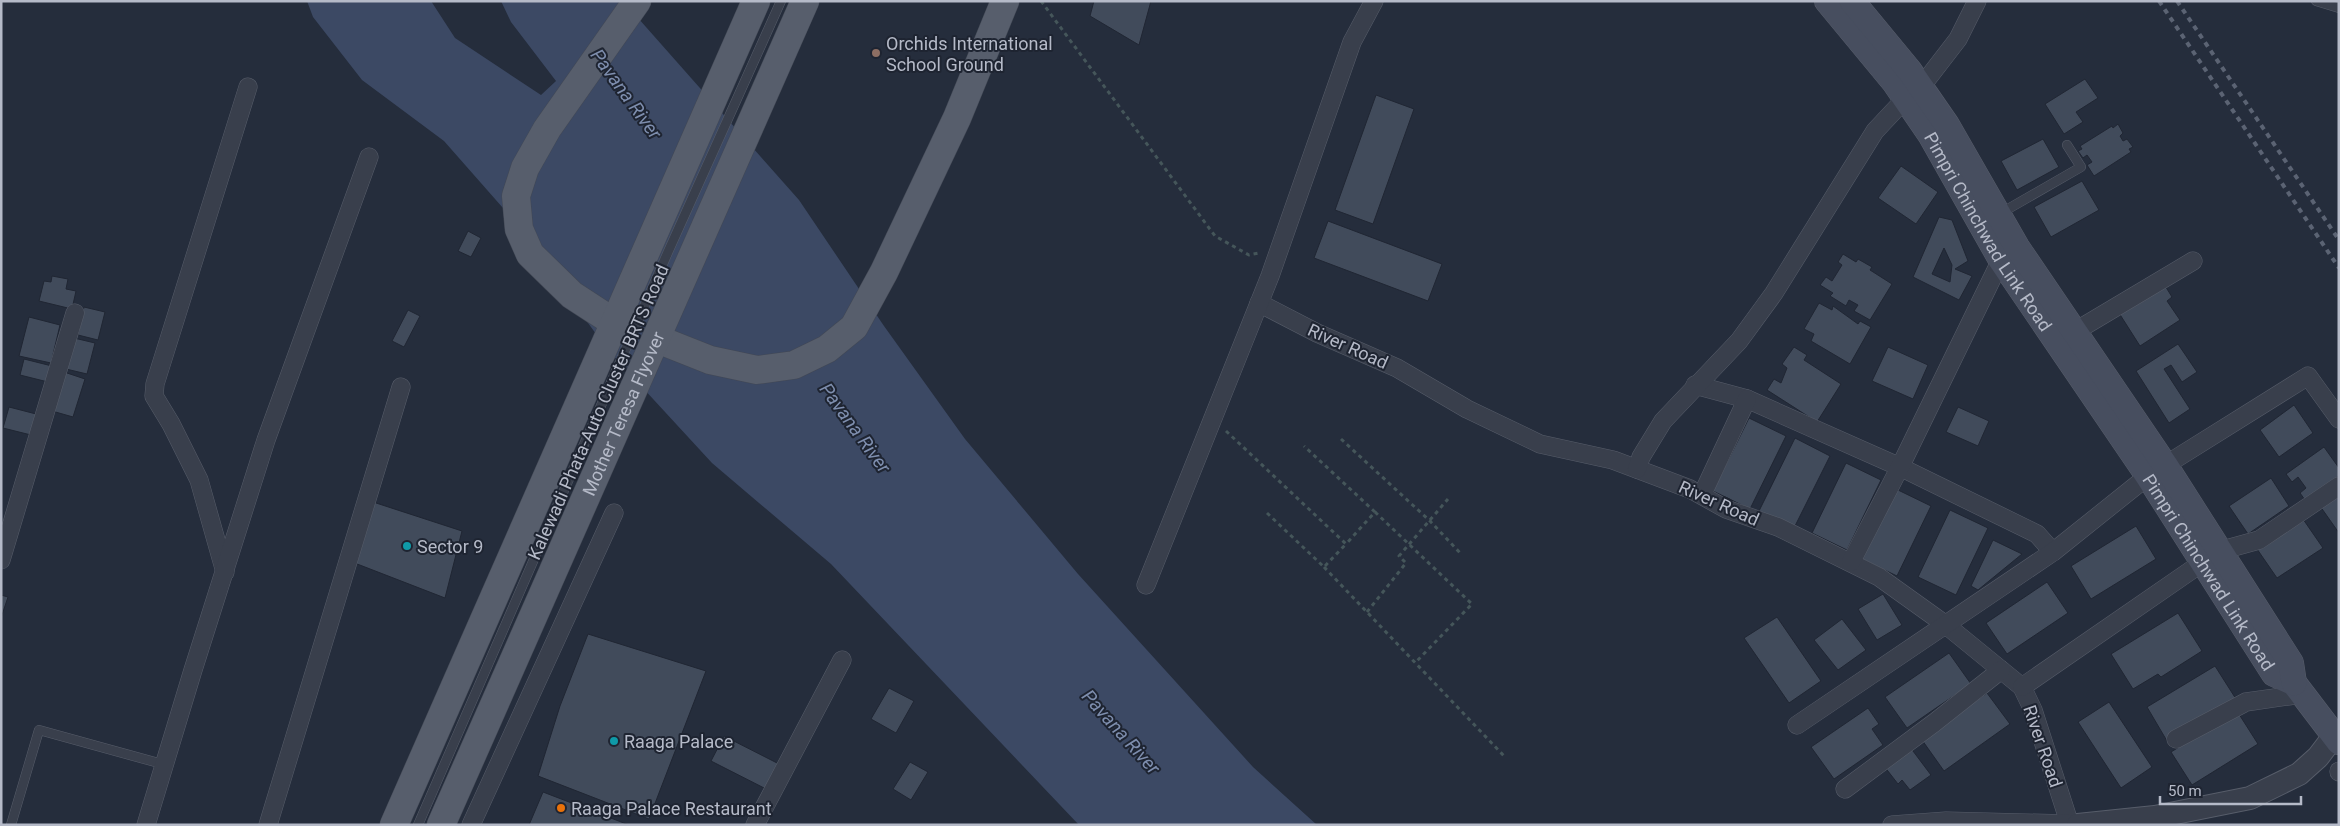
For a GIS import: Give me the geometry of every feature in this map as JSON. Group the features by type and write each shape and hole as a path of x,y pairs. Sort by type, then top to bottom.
{"main road":[{"path":"615,323 572,295 530,254 519,229 516,196 525,168 548,129 638,1"},
{"path":"394,825 756,1"},
{"name":"Mother Teresa Flyover","path":"441,825 805,1"},
{"path":"657,338 710,360 757,370 794,365 827,349 854,327 884,272 957,118 1005,1"},
{"name":"Pimpri Chinchwad Link Road","path":"1827,1 1894,82 1913,93 1947,126 1998,215 2015,267 2074,332 2156,470 2211,557 2291,663 2298,689"},
{"name":"Pimpri Chinchwad Link Road","path":"1852,1 1913,93 1931,136 2015,267 2156,470"},
{"path":"2298,689 2336,739"}],"street":[{"path":"1146,586 1280,248 1352,42 1374,1"},
{"path":"1637,469 1641,458 1663,421 1695,384 1739,340 1774,293 1875,131 1913,93 1958,39 1977,1"},
{"path":"225,572 199,480 171,424 154,396 155,384 248,87"},
{"path":"146,825 266,440 369,157"},
{"path":"2074,332 2193,261"},
{"path":"1851,562 1900,467 2015,267"},
{"name":"River Road","path":"1259,303 1317,333 1397,368 1467,409 1540,444 1612,460 1690,489 1726,509 1778,528 1879,577 1946,625 2022,687 2032,710 2070,825"},
{"path":"1,560 75,313"},
{"path":"1797,725 2053,552 2156,470 2308,376 2339,419"},
{"path":"1695,384 1747,399 1900,467 2036,534 2053,552"},
{"path":"268,825 401,387"},
{"path":"1702,496 1747,399"},
{"path":"2022,687 2211,557 2259,540 2339,486"},
{"path":"471,825 614,513"},
{"path":"755,825 842,660"},
{"path":"1845,789 1934,723 2001,670"},
{"path":"2176,739 2246,702 2298,689"},
{"path":"2078,825 2155,817 2250,798 2299,774 2336,739"},
{"path":"1892,825 1946,821 2070,825"}],"lane":[{"name":"Kalewadi Phata-Auto Cluster BRTS Road","path":"418,825 668,252 781,1"},
{"path":"2316,1 2339,8"},
{"path":"1998,215 2081,167 2067,144"},
{"path":"11,825 39,730 166,764"}],"path":[{"path":"1042,1 1214,236 1249,256 1280,248"},
{"path":"1213,418 1346,544"},
{"path":"1341,438 1430,521 1462,555"},
{"path":"1304,446 1472,604 1416,663"},
{"path":"1366,612 1406,563 1399,556 1448,499"},
{"path":"1324,567 1375,512"},
{"path":"1268,513 1324,567 1505,757"}],"water":[{"name":"Pavana River","path":"307,1 431,1 455,38 541,95 556,81 511,22 501,1 623,1 799,200 884,326 965,439 1078,574 1253,767 1317,825 1079,825 831,564 712,463 607,349 510,216 444,141 362,80 313,17"}],"building":[{"path":"1094,1 1151,1 1139,45 1090,16"},
{"path":"2085,79 2098,98 2076,112 2083,122 2064,134 2045,104"},
{"path":"1376,95 1414,109 1373,224 1335,210"},
{"path":"2118,124 2123,133 2120,136 2123,141 2127,139 2133,147 2129,149 2131,152 2094,176 2087,165 2092,162 2087,155 2083,158 2078,151 2082,149 2080,146"},
{"path":"2043,139 2059,167 2017,190 2001,161"},
{"path":"1901,166 1938,192 1916,224 1878,198"},
{"path":"2082,181 2099,210 2051,237 2034,207"},
{"path":"1939,217 1952,220 1968,261 1955,269 1972,276 1959,300 1913,277","holes":["1944,248 1952,265 1950,282 1932,274"]},
{"path":"1328,221 1442,264 1428,301 1314,258"},
{"path":"468,231 481,238 471,257 458,251"},
{"path":"1843,254 1856,262 1858,259 1872,267 1870,270 1892,284 1870,320 1854,311 1858,305 1849,300 1846,306 1830,296 1833,293 1820,285 1826,277 1832,281 1842,265 1838,262"},
{"path":"52,276 68,279 66,289 76,291 72,309 39,301 44,281 51,282"},
{"path":"2164,284 2172,297 2167,301 2180,320 2140,346 2119,313"},
{"path":"1819,303 1832,310 1833,306 1858,324 1860,321 1871,327 1850,364 1811,341 1814,334 1804,329"},
{"path":"84,307 105,312 98,340 78,335"},
{"path":"408,310 420,316 404,347 392,341"},
{"path":"29,317 60,325 51,363 19,356"},
{"path":"74,338 95,343 87,374 66,369"},
{"path":"2178,344 2197,372 2182,382 2171,365 2164,369 2190,409 2169,423 2136,371"},
{"path":"1794,347 1807,355 1804,360 1841,384 1817,422 1767,390 1774,379 1781,383 1787,368 1782,364"},
{"path":"1888,347 1928,365 1913,399 1872,381"},
{"path":"24,359 56,367 52,383 20,375"},
{"path":"64,372 85,379 73,417 52,411"},
{"path":"2294,405 2313,433 2279,457 2260,430"},
{"path":"9,407 40,415 35,436 3,428"},
{"path":"1958,407 1989,421 1978,446 1946,432"},
{"path":"1749,418 1786,436 1750,509 1713,491"},
{"path":"1795,438 1830,456 1794,528 1759,511"},
{"path":"2324,447 2339,468 2339,476 2305,500 2300,493 2306,488 2298,477 2292,482 2286,474"},
{"path":"1846,463 1881,480 1847,550 1812,533"},
{"path":"2271,478 2289,506 2248,534 2229,506"},
{"path":"1896,489 1931,506 1897,576 1862,559"},
{"path":"2339,494 2339,533 2320,506"},
{"name":"Sector 9","path":"370,501 462,531 445,598 352,562"},
{"path":"1950,510 1988,528 1956,595 1918,577"},
{"path":"2303,519 2323,548 2277,578 2257,549"},
{"path":"2136,526 2156,559 2091,599 2071,566"},
{"path":"1993,540 2022,554 1978,590 1971,586"},
{"path":"2047,582 2068,613 2007,654 1986,623"},
{"path":"1883,594 1902,625 1877,640 1858,609"},
{"path":"1,595 8,597 1,618"},
{"path":"2178,613 2202,651 2161,677 2158,674 2133,689 2111,654"},
{"path":"1777,617 1821,681 1789,703 1744,638"},
{"path":"1842,619 1866,650 1838,670 1814,640"},
{"name":"Raaga Palace","path":"588,634 706,671 649,819 538,776 560,706"},
{"path":"1949,653 1971,684 1907,728 1885,697"},
{"path":"2215,666 2236,699 2167,741 2147,707"},
{"path":"889,688 914,701 896,733 871,719"},
{"path":"1987,693 2010,724 1944,771 1922,740"},
{"path":"2109,702 2152,767 2121,788 2078,722"},
{"path":"1868,708 1879,724 1872,729 1883,745 1834,779 1811,747"},
{"path":"2237,711 2258,744 2192,785 2171,752"},
{"path":"724,736 781,765 768,790 711,761"},
{"path":"1910,747 1931,775 1910,790 1902,780 1898,784 1884,766"},
{"path":"910,762 928,772 911,800 893,789"},
{"name":"Raaga Palace Restaurant","path":"543,792 629,825 529,825"}],"railway":[{"path":"2159,1 2339,268"},
{"path":"2177,1 2339,240"}],"place":[{"name":"Orchids International School Ground","path":"876,53"},
{"name":"Sector 9","path":"407,546"},
{"name":"Raaga Palace","path":"614,741"},
{"name":"Raaga Palace Restaurant","path":"561,808"}]}
